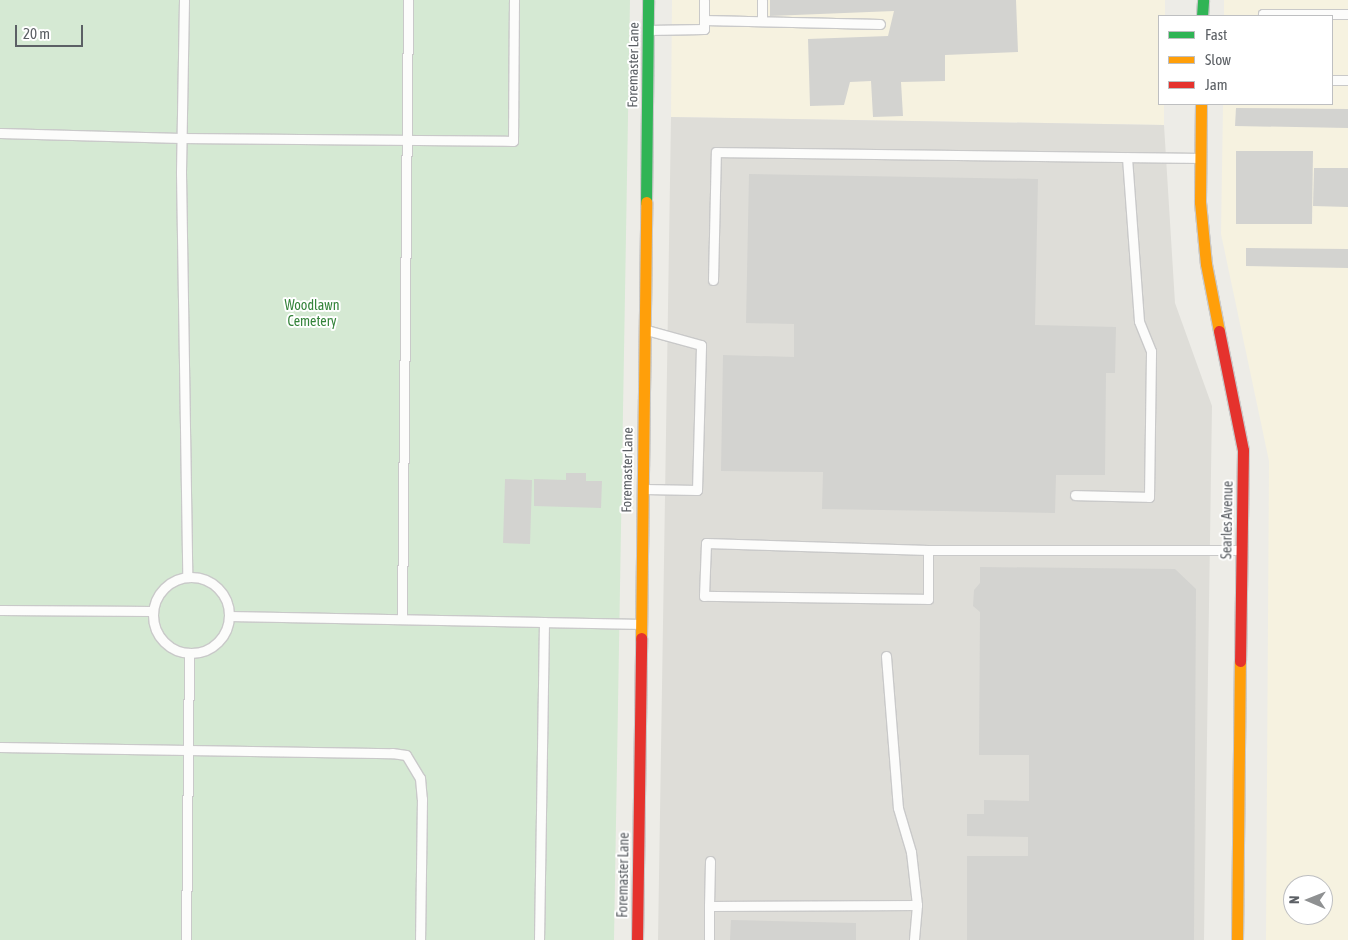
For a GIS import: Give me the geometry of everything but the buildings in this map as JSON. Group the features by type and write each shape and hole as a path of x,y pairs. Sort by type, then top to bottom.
{"street":[{"name":"Foremaster Lane","path":"637,940 648,0"},
{"path":"1202,15 1203,0"},
{"name":"Searles Avenue","path":"1201,105 1200,202 1206,264 1243,450 1237,940"}],"lane":[{"path":"184,0 181,138 187,577"},
{"path":"402,618 408,0"},
{"path":"0,133 181,138 514,141 514,0"},
{"path":"648,30 704,29 704,0"},
{"path":"762,0 762,21"},
{"path":"1263,15 1348,14"},
{"path":"704,20 880,24"},
{"path":"1333,80 1348,80"},
{"path":"713,280 716,152 1201,158"},
{"path":"1076,496 1149,497 1152,351 1139,321 1126,158"},
{"path":"642,489 697,490 701,345 644,330"},
{"path":"928,550 928,600 704,596 706,543 928,550 1242,550"},
{"path":"187,577 200,578 212,583 221,592 227,603 229,616 227,628 212,647 201,652 189,653 172,647 159,635 154,624 153,611 157,599 164,588 175,581 187,577"},
{"path":"0,610 153,611"},
{"path":"229,616 640,624"},
{"path":"539,940 544,622"},
{"path":"186,940 189,653"},
{"path":"886,656 898,808 911,852 918,905 914,940"},
{"path":"0,747 392,753 406,755 420,778 422,798 420,940"},
{"path":"709,940 710,861"},
{"path":"709,906 918,905"}],"shaded area":[{"path":"672,0 1165,0 1165,15 1158,15 1158,105 1164,105 1164,125 671,117"},
{"path":"1224,0 1348,0 1348,940 1266,940 1269,461 1221,234 1223,105 1333,105 1333,15 1224,15"},
{"path":"671,117 1164,125 1175,303 1212,406 1204,940 658,940"}],"green space":[{"name":"Woodlawn Cemetery","path":"0,0 630,0 614,940 0,940"}],"traffic: fast":[{"path":"646,202 648,0"},
{"path":"1202,15 1203,0"}],"traffic: slow":[{"path":"1201,105 1200,202 1206,264 1219,331"},
{"path":"641,638 646,202"},
{"path":"1237,940 1240,661"}],"traffic: jam":[{"path":"1219,331 1243,450 1240,661"},
{"path":"637,940 641,638"}]}
